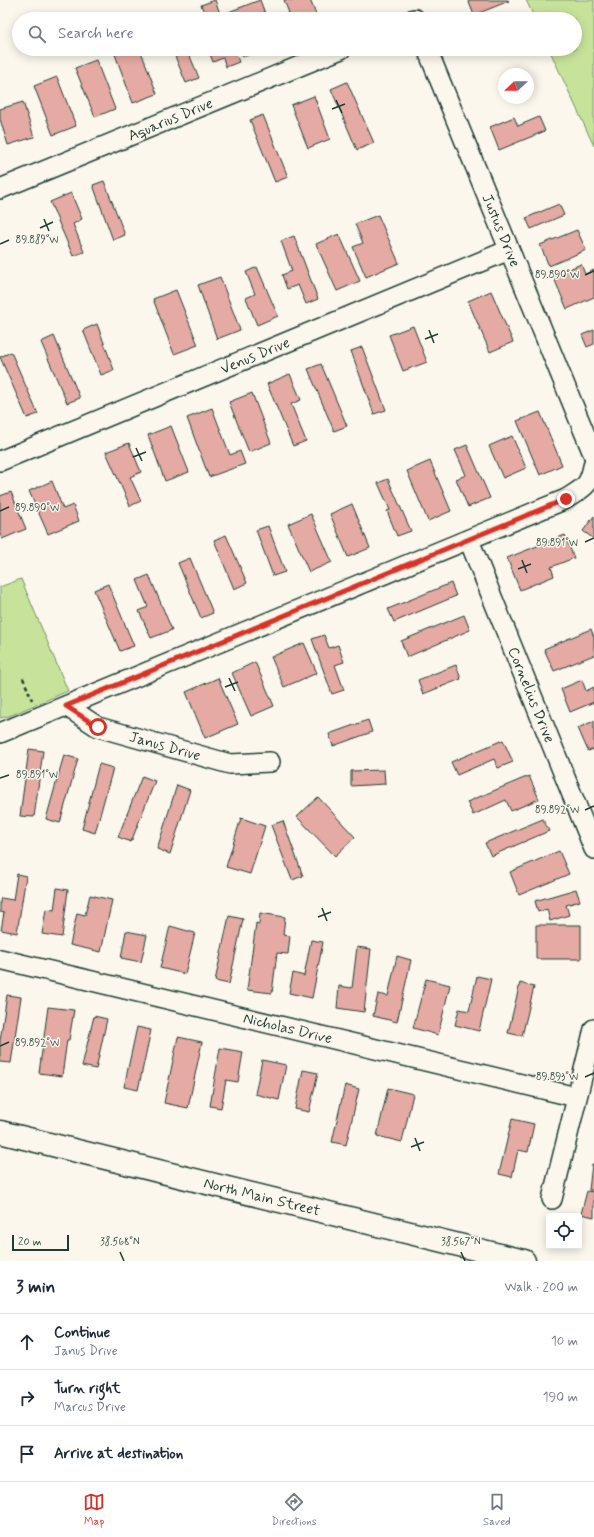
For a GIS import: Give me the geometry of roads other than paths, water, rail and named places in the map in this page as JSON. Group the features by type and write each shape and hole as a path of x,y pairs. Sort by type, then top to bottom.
{"main road":[{"name":"North Main Street","path":"0,1132 524,1261"}],"street":[{"name":"Aquarius Drive","path":"0,189 324,56"},
{"name":"Justus Drive","path":"430,56 594,456"},
{"name":"Venus Drive","path":"0,461 509,250"},
{"path":"0,733 566,499 584,488 593,473"},
{"name":"Cornelius Drive","path":"469,540 594,849"},
{"name":"Janus Drive","path":"66,706 98,727 222,762 230,764 270,762"},
{"name":"Nicholas Drive","path":"0,959 576,1097"},
{"path":"552,1199 594,1029"}]}
